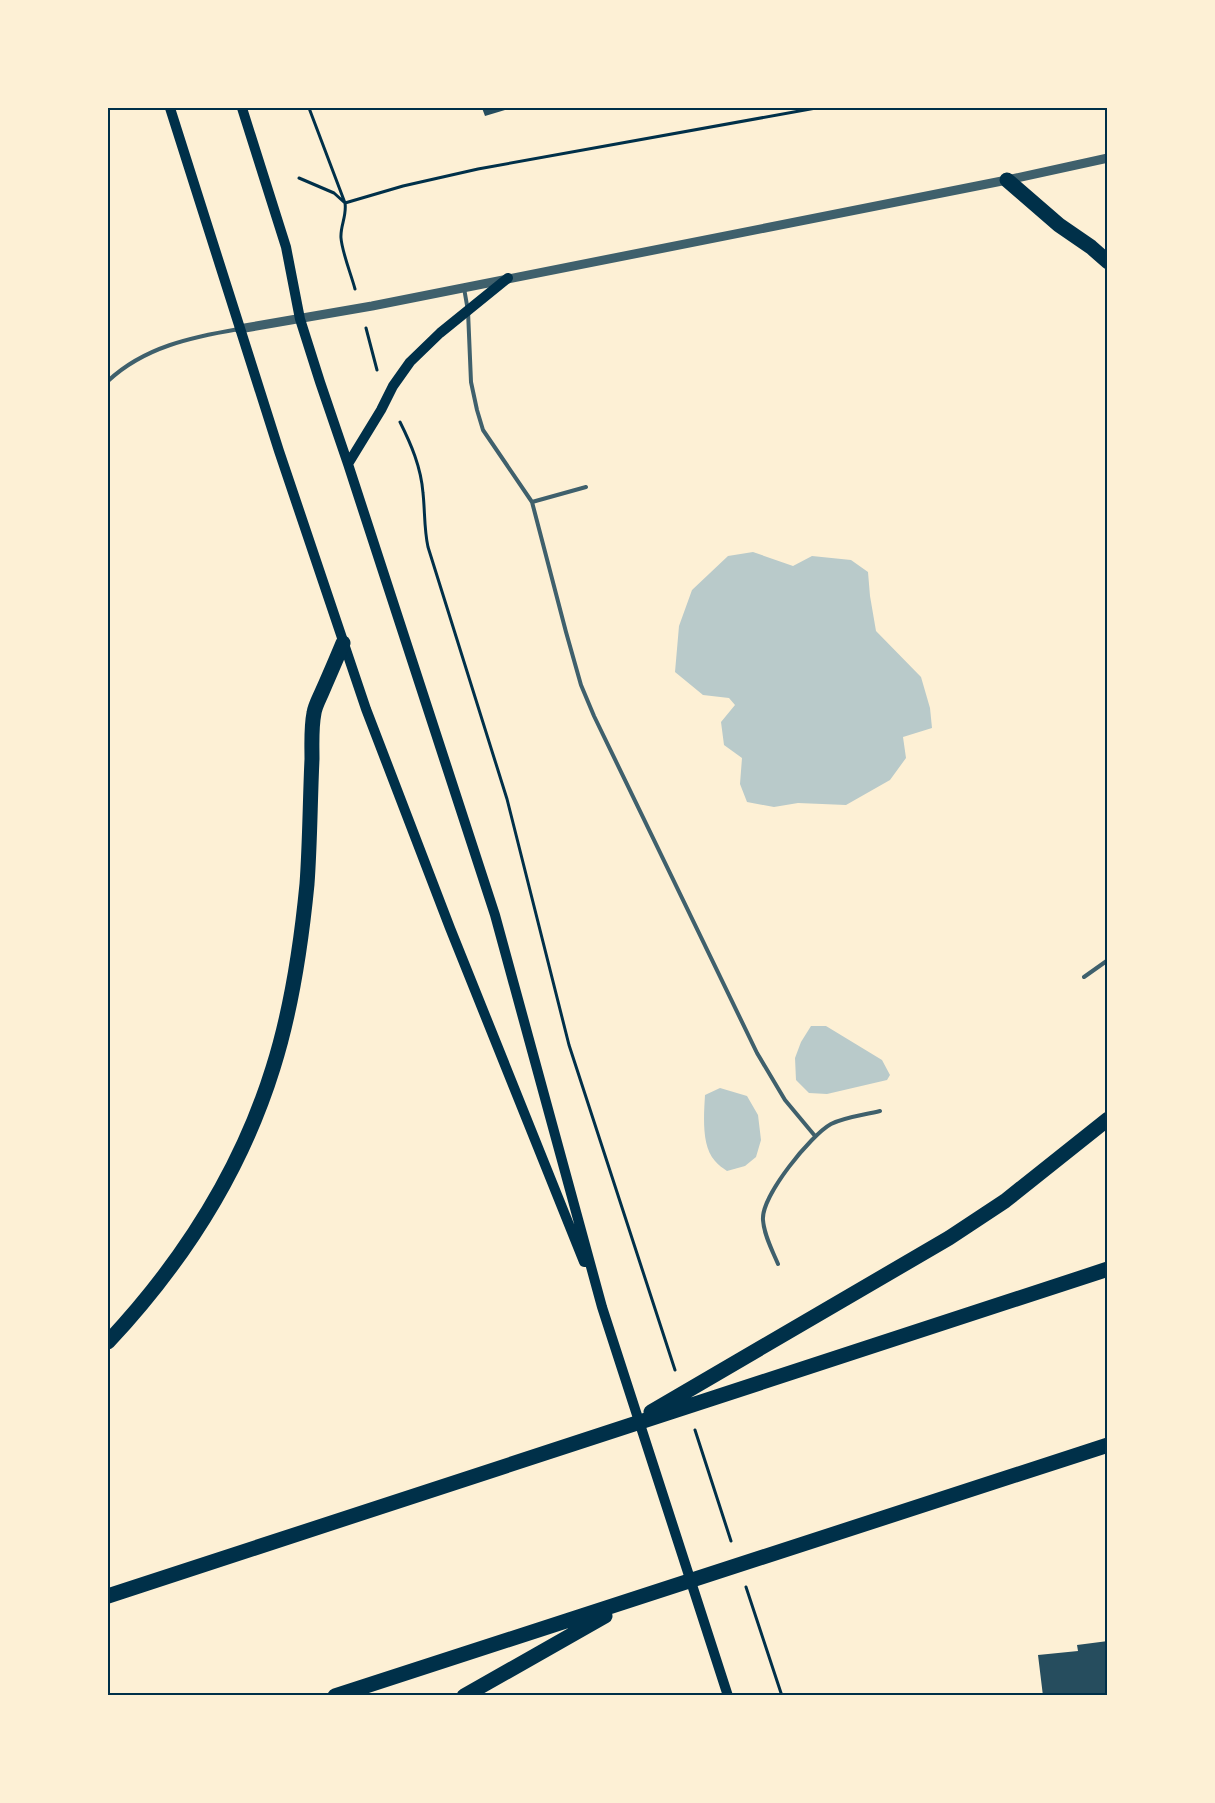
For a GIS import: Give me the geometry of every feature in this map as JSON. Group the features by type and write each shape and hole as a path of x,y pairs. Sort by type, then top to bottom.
{"highway":[{"path":"1007,180 1059,225 1091,247 1108,262"},
{"path":"108,1342 170,1269 206,1215 241,1149 273,1068 282,1039 295,977 304,914 309,863 314,712 343,643"},
{"path":"624,1428 949,1238 1005,1201 1108,1119"},
{"path":"108,1596 1108,1269"},
{"path":"335,1696 1108,1445"},
{"path":"464,1696 635,1599"}],"main road":[{"path":"170,108 239,328 343,643 446,919 602,1307"},
{"path":"242,108 286,247 300,319 495,915 602,1307 728,1695"},
{"path":"348,464 381,410 393,386 410,362 440,333 508,278"}],"street":[{"path":"239,328 300,319 464,287 1007,180 1108,158"}],"lane":[{"path":"464,287 468,311 470,382 483,430 532,502 581,685 594,716 757,1053 785,1100 815,1136"},
{"path":"108,380 125,366 154,350 195,337 239,328"},
{"path":"532,502 586,487"},
{"path":"1084,976 1108,960"},
{"path":"778,1264 765,1232 762,1218 766,1203 787,1169 815,1136 832,1124 880,1111"}],"path":[{"path":"309,108 345,203 346,212 342,227"},
{"path":"345,203 403,186 478,169 816,108"},
{"path":"299,178 334,193 345,203"},
{"path":"372,350 377,370"},
{"path":"400,423 410,443 419,470 424,493 425,533 428,547 502,783 569,1045 677,1376"},
{"path":"692,1423 732,1545"},
{"path":"745,1583 782,1696"}],"shaded area":[{"path":"753,552 793,566 812,556 851,560 868,572 876,631 921,677 930,708 932,728 903,737 906,758 890,780 846,805 798,803 774,807 747,802 740,784 742,758 724,745 721,722 735,705 729,698 703,695 675,672 679,626 692,590 728,556"},
{"path":"811,1026 826,1026 882,1060 890,1075 887,1080 827,1094 809,1093 796,1080 795,1058 801,1042"},
{"path":"720,1088 747,1096 758,1115 761,1140 756,1157 745,1166 727,1171 711,1155 707,1147 704,1130 705,1095"}],"building":[{"path":"482,108 512,108 485,116"},
{"path":"1108,1641 1108,1696 1043,1696 1038,1655 1078,1651 1077,1645"}]}
